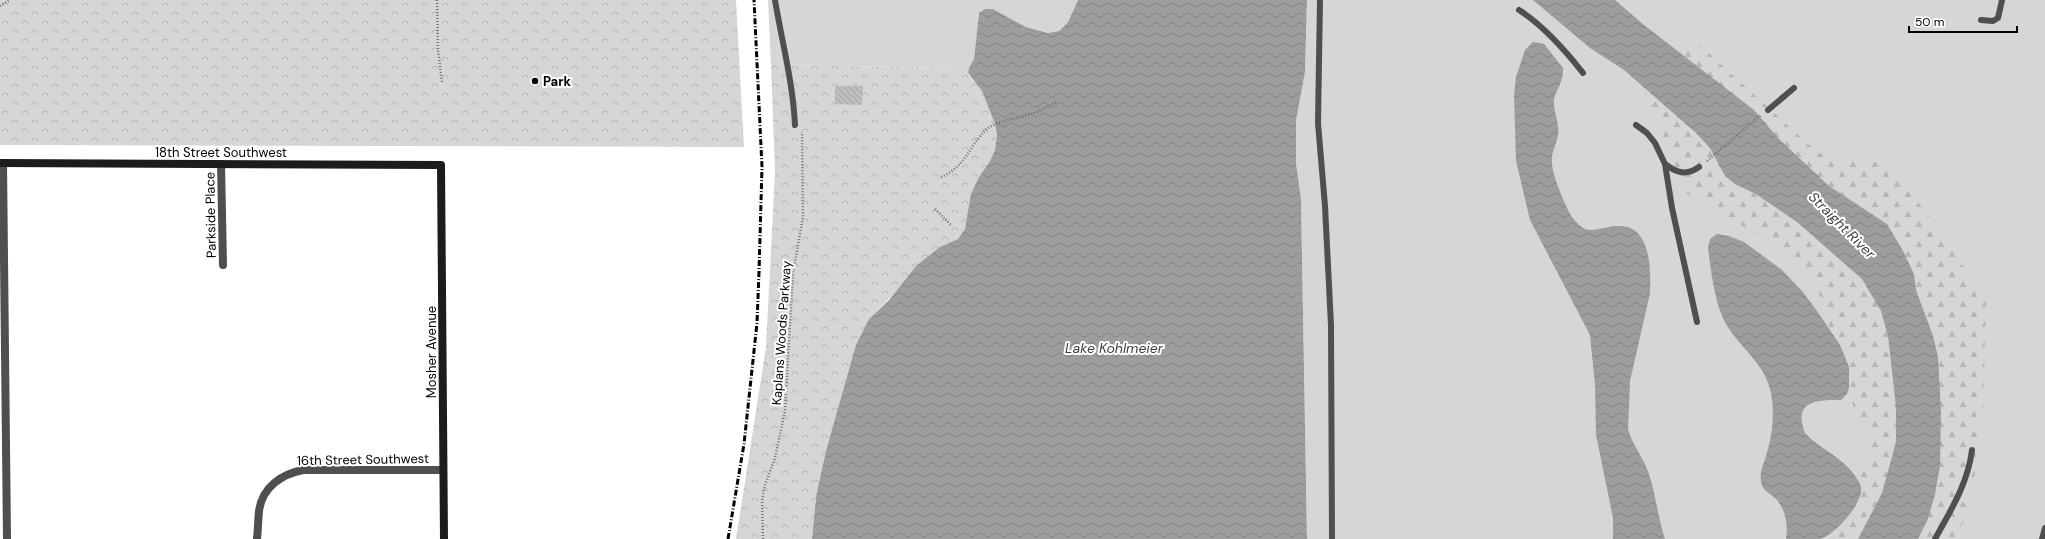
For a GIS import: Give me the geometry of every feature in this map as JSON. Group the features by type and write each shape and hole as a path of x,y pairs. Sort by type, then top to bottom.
{"street":[{"name":"18th Street Southwest","path":"2,163 441,165"},
{"path":"2,163 3,378 7,539"},
{"name":"Parkside Place","path":"222,164 223,266"},
{"name":"Mosher Avenue","path":"441,165 444,539"},
{"name":"16th Street Southwest","path":"256,539 259,510 263,497 270,486 290,472 303,470 443,470"}],"lane":[{"path":"775,0 785,59 791,82 795,125"},
{"path":"1320,0 1318,123 1325,206 1331,325 1332,539"},
{"path":"1982,20 1993,21 1998,18 2002,0"},
{"path":"1519,10 1535,22 1564,50 1583,73"},
{"path":"1768,110 1794,88"},
{"path":"1636,125 1647,133 1655,143 1665,164 1674,221 1697,322"},
{"path":"1665,164 1681,173 1693,172 1699,167"},
{"path":"1934,539 1968,475 1972,450"},
{"path":"2042,539 2045,528"}],"path":[{"path":"0,6 10,0"},
{"path":"437,0 438,50 442,82"},
{"path":"941,177 949,173 968,156 990,127 1040,111 1048,105 1058,102"},
{"path":"1699,167 1768,110"},
{"name":"Kaplans Woods Parkway","path":"763,539 762,501 764,485 777,450 785,411 793,273 803,217 802,125"},
{"path":"935,209 952,226"}],"green space":[{"path":"0,0 736,0 744,147 0,145"},
{"path":"768,0 1078,0 1068,22 1059,31 1048,33 1026,27 993,9 985,9 979,14 974,59 969,68 771,65"},
{"path":"1307,0 2045,0 2045,539 1307,539 1301,199 1296,163 1296,121 1305,72"},
{"path":"1701,46 1818,153 1888,164 1940,230 1986,301 1983,417 1969,512 1954,539 1831,539 1847,517 1870,443 1855,412 1814,277 1766,240 1686,193 1642,86 1655,61"},
{"path":"771,65 969,68 968,74 982,91 995,124 997,135 995,150 990,161 979,177 965,229 958,239 940,247 869,319 816,497 812,539 736,539 766,347 775,172"}],"water":[{"name":"Lake Kohlmeier","path":"1078,0 1307,0 1305,72 1296,121 1296,163 1301,199 1307,539 812,539 816,497 826,451 856,345 869,319 889,300 917,265 940,247 958,239 965,229 971,194 995,150 997,135 995,124 982,91 968,73 974,59 979,13 985,9 993,9 1026,27 1048,33 1059,31 1068,22"},
{"name":"Straight River","path":"1533,0 1615,0 1644,25 1754,110 1779,139 1829,186 1887,224 1902,249 1914,274 1916,290 1933,336 1938,357 1941,411 1940,466 1935,494 1928,519 1918,539 1858,539 1882,493 1896,442 1896,407 1888,336 1881,311 1862,279 1797,222 1756,194 1735,184 1725,176 1710,148 1696,133 1624,70 1590,48"},
{"path":"1533,42 1544,44 1563,68 1561,81 1554,99 1558,123 1558,138 1552,156 1552,162 1558,185 1570,214 1576,222 1585,229 1589,230 1614,226 1629,227 1637,232 1643,240 1647,250 1650,273 1650,293 1630,381 1628,429 1632,441 1649,474 1665,539 1613,539 1613,518 1596,435 1595,385 1590,335 1530,220 1516,161 1514,95 1516,77 1525,50"},
{"path":"1717,234 1729,236 1744,242 1782,270 1803,292 1817,311 1840,345 1849,367 1849,388 1847,394 1841,400 1816,402 1810,404 1805,408 1802,414 1802,422 1805,433 1849,468 1860,484 1861,491 1855,507 1841,524 1820,539 1786,539 1787,528 1782,508 1776,499 1763,487 1761,474 1772,429 1772,397 1763,372 1752,356 1733,335 1720,310 1714,289 1708,248 1710,239"}],"building":[{"path":"835,86 863,86 862,105 835,104"}],"railway":[{"path":"728,539 744,444 757,323 762,167 754,0"}],"place":[{"name":"Park","path":"535,81"}]}
